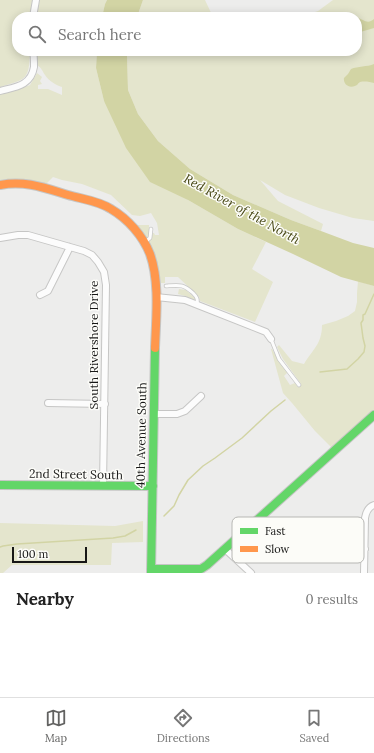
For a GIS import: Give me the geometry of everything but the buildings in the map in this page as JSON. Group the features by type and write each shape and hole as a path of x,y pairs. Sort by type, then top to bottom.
{"street":[{"path":"34,12 36,0"},
{"path":"0,91 19,86 28,81 32,75 34,67 34,56"},
{"name":"40th Avenue South","path":"0,185 10,183 30,184 98,203 112,209 129,223 141,237 150,254 155,274 156,297 151,571"},
{"name":"South Rivershore Drive","path":"0,238 18,234 28,235 84,251 92,255 104,272 106,285 103,486"},
{"path":"40,295 48,291 70,247"},
{"path":"156,297 185,300 197,304 266,332 271,339"},
{"path":"154,414 177,414 185,411 201,396"},
{"path":"48,403 105,404"},
{"path":"261,517 374,415"},
{"name":"2nd Street South","path":"0,484 153,486"},
{"path":"364,573 365,518 368,508 374,505"},
{"path":"151,571 200,568 207,565 232,543"},
{"path":"225,549 232,555"},
{"path":"241,563 252,573"}],"lane":[{"path":"144,243 150,238 152,230"},
{"path":"166,286 186,287 196,296 198,300 197,304"},
{"path":"271,339 279,358 299,385"}],"shaded area":[{"path":"0,0 32,0 31,12 12,12 12,56 30,56 29,68 25,77 21,80 0,87"},
{"path":"40,0 107,0 103,12 38,12"},
{"path":"143,0 205,0 211,12 139,12"},
{"path":"333,0 374,0 374,221 353,218 319,208 285,195 260,180 278,201 323,224 321,231 233,195 190,169 158,141 138,114 128,90 127,56 362,56 362,12 315,12"},
{"path":"37,56 97,56 96,68 104,101 188,200 238,229 266,242 252,269 273,282 255,322 200,301 199,297 178,277 165,277 165,283 161,283 156,262 148,243 153,233 155,235 159,235 157,223 151,213 140,216 132,215 111,195 82,184 53,177 46,184 35,181 12,179 0,180 0,94 30,85 37,73 42,77 40,81 42,84 38,85 38,89 48,89 62,95 62,87 48,79 41,68 37,65"},
{"path":"136,225 149,225 150,233 148,238 146,238"},
{"path":"358,281 374,286 374,411 332,448 315,431 283,393 271,349 288,372 284,376 290,385 295,383 298,387 301,384 283,359 277,347 279,345 292,361 304,364 319,342 322,332 322,325 348,316 355,311"},
{"path":"179,289 186,290 196,299 195,300 178,294"},
{"path":"143,521 143,542 112,543 111,565 12,565 3,573 0,573 0,523 115,526"}],"water":[{"path":"107,0 143,0 139,12 103,12"},
{"path":"374,19 374,28 362,32 362,20 369,22"},
{"name":"Red River of the North","path":"97,56 127,56 128,90 138,114 158,141 190,169 233,195 291,220 353,243 374,248 374,286 341,277 238,229 188,200 150,182 126,148 104,101 96,68"},
{"path":"374,64 374,83 360,82 352,87 345,84 344,78 351,69"}],"waterway":[{"path":"320,372 347,369 364,352 365,346 361,323 363,320 363,315 365,314 374,294"},
{"path":"164,516 174,506 188,480 203,466 242,438 285,400"},
{"path":"0,547 17,544 113,538 125,536 136,530"}],"traffic: fast":[{"path":"151,573 155,348"},
{"path":"260,517 374,415"},
{"path":"0,485 153,486"},
{"path":"151,569 201,569 232,543"}],"traffic: slow":[{"path":"0,185 18,183 26,184 96,202 111,209 129,223 139,234 147,247 153,265 157,301 155,348"}]}
